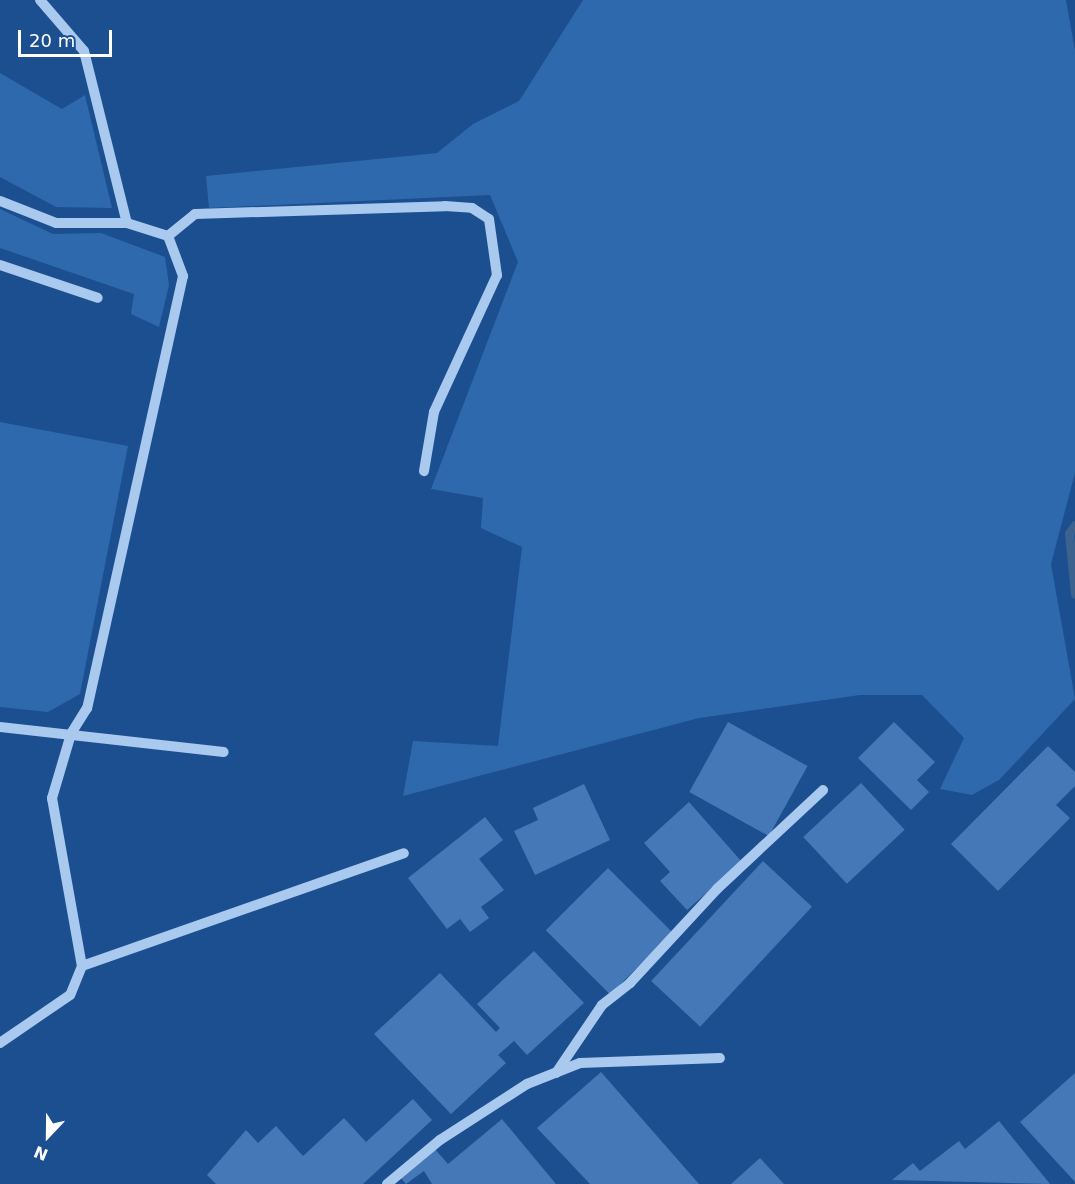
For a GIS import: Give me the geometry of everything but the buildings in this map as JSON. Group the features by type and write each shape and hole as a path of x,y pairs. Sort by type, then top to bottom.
{"street":[{"path":"40,0 84,51 127,223"},
{"path":"0,201 56,223 127,223 168,236"},
{"path":"168,236 195,214 445,206 472,208 489,219 497,275 434,412 424,471"},
{"path":"0,1043 70,995 82,966 52,798 71,734 87,708 183,276 168,236"},
{"path":"0,265 98,298"},
{"path":"0,727 224,752"},
{"path":"556,1073 602,1005 630,983 717,889 823,790"},
{"path":"82,966 404,853"},
{"path":"387,1184 440,1140 527,1084 580,1063 720,1058"}],"shaded area":[{"path":"583,0 1066,0 1075,51 1075,473 1051,564 1075,699 999,780 972,795 940,789 964,738 922,695 860,695 699,718 403,796 413,741 498,746 522,547 481,528 483,498 431,489 518,262 490,195 209,208 206,176 437,153 473,124 519,101"},
{"path":"0,73 62,109 85,95 112,208 56,207 0,177"},
{"path":"0,209 53,234 101,233 165,257 169,285 159,327 131,314 134,294 0,248"},
{"path":"0,422 128,446 80,694 48,712 0,707"}],"waterway":[{"path":"1075,525 1069,533 1075,594"}]}
